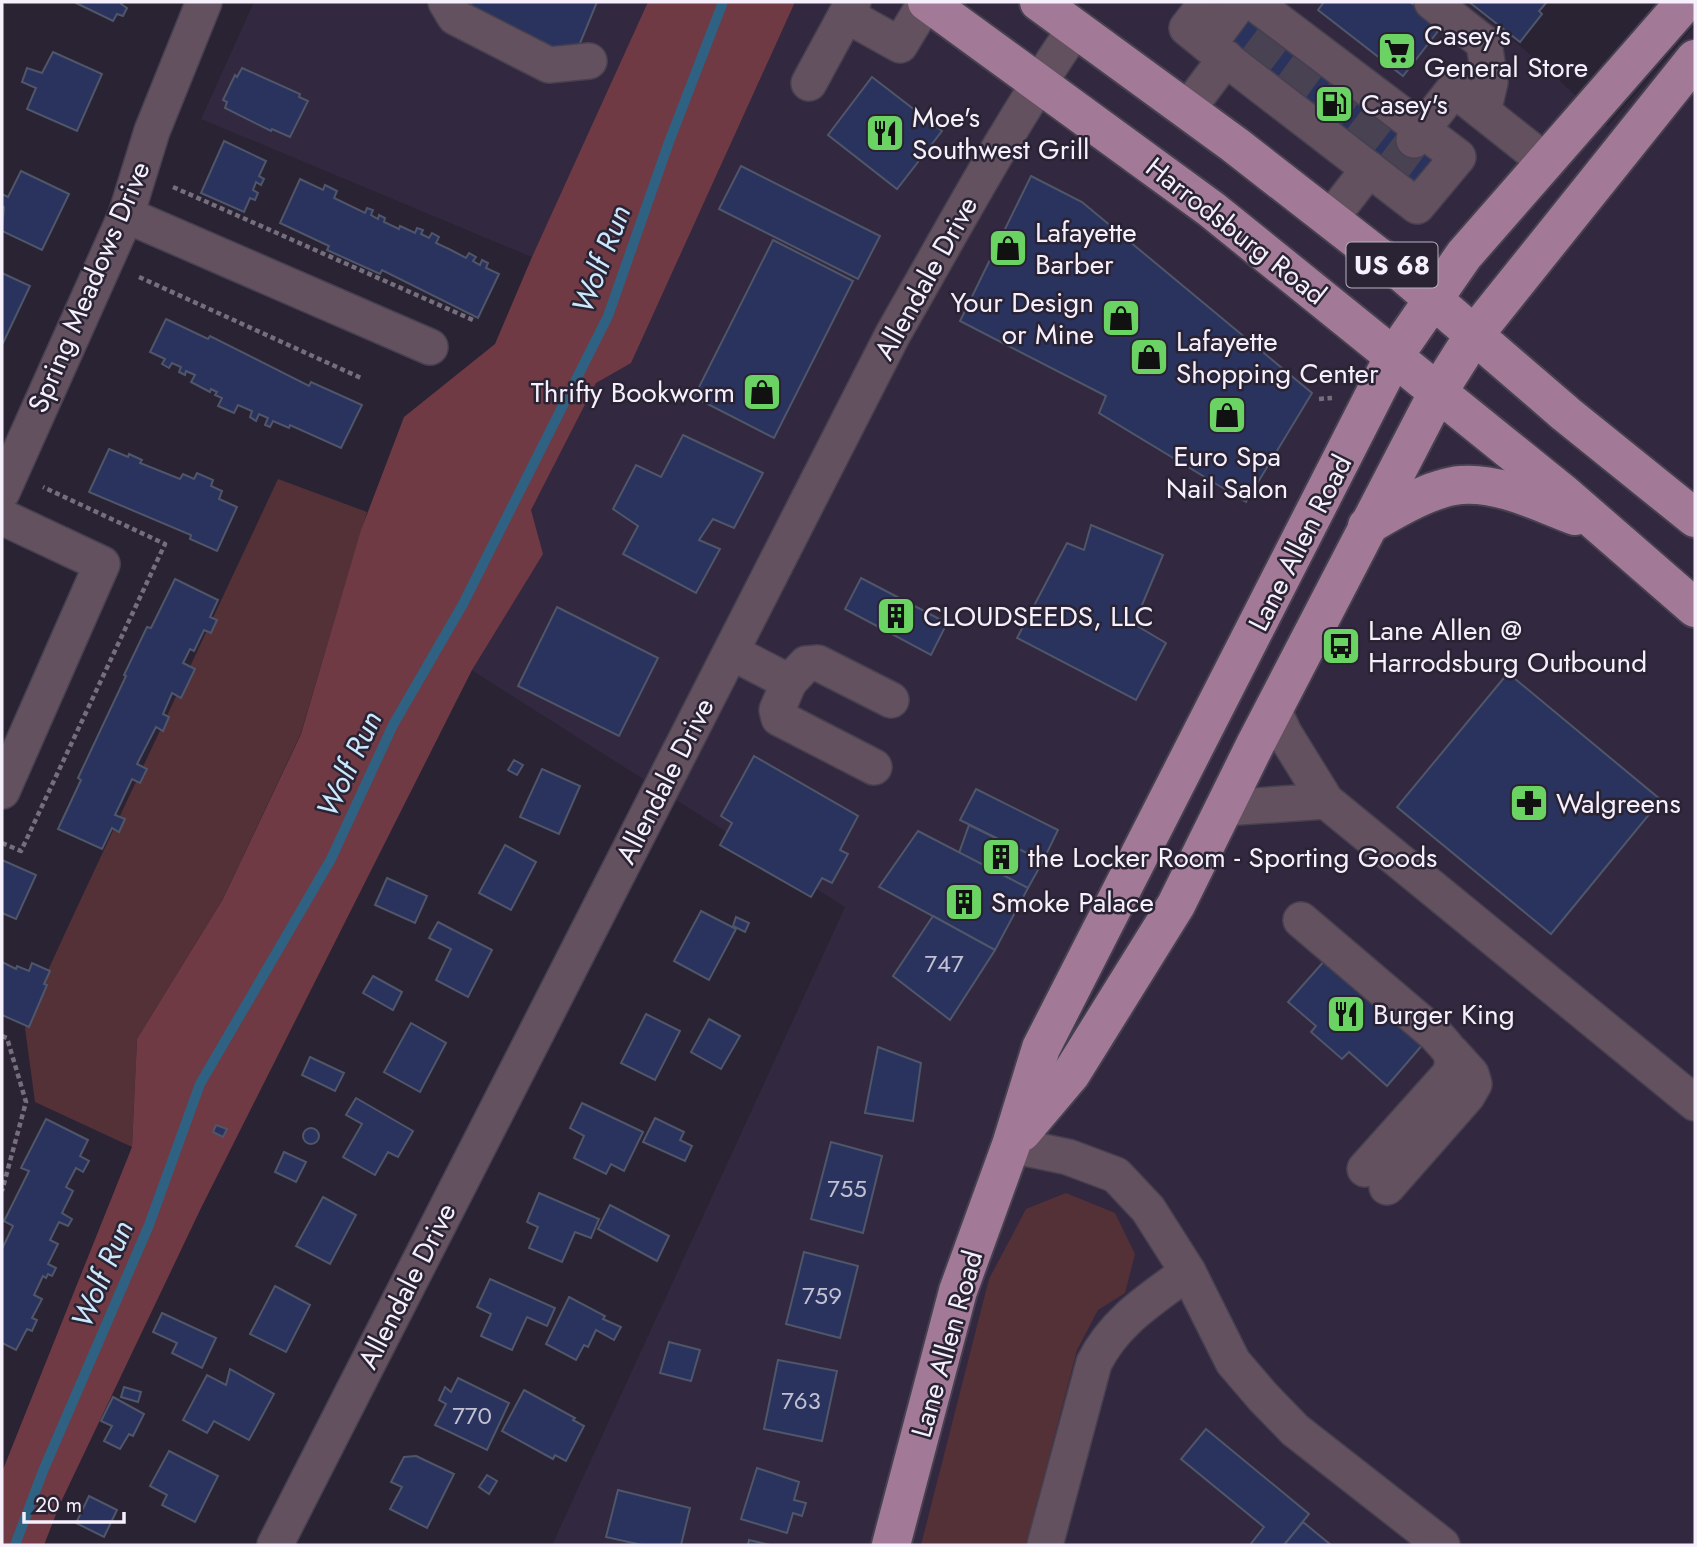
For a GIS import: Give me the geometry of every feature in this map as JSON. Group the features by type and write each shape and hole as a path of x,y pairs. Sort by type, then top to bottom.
{"main road":[{"name":"Harrodsburg Road","path":"926,2 1211,209 1601,526 1695,608"},
{"name":"US 68","path":"1039,2 1399,270 1566,414 1695,518"},
{"name":"Lane Allen Road","path":"891,1545 958,1291 1012,1145 1041,1048 1394,356 1464,255 1685,2"},
{"name":"Lane Allen Road","path":"1012,1145 1071,1074 1176,905 1273,709 1437,392 1474,335 1695,59"},
{"path":"1367,526 1403,504 1459,485 1486,485 1601,526"}],"street":[{"name":"Spring Meadows Drive","path":"2,492 126,215 152,131 204,2"},
{"path":"446,2 455,17 550,65 589,61"},
{"path":"809,83 850,8 900,45 926,2"},
{"path":"1207,2 1187,28 1284,97 1370,164 1418,206 1458,157 1418,135 1351,84 1315,56 1276,16"},
{"path":"1187,110 1233,61 1240,2"},
{"path":"1432,2 1484,43 1490,82 1483,112"},
{"name":"Allendale Drive","path":"275,1545 892,334 1038,82 1075,29"},
{"path":"1418,135 1454,89 1546,162"},
{"path":"1330,219 1370,164"},
{"path":"126,215 430,347"},
{"path":"2,517 102,564 2,791"},
{"path":"730,652 789,682"},
{"path":"874,767 779,718 777,710 789,682 806,664 818,663 891,700"},
{"path":"1273,709 1284,733 1326,801 1695,1103"},
{"path":"1224,808 1326,801"},
{"path":"1301,920 1436,1035 1452,1053 1454,1062 1450,1074 1376,1178"},
{"path":"1012,1145 1068,1157 1116,1175 1148,1209 1188,1272 1233,1362 1263,1397 1295,1430 1443,1545"},
{"path":"1045,1545 1094,1363 1104,1343 1128,1316 1188,1272"}],"path":[{"path":"173,187 473,320"},
{"path":"139,277 361,378"},
{"path":"2,1035 7,1038 26,1102 2,1191"}],"shaded area":[{"path":"254,2 1467,2 1544,66 1608,126 1695,25 1695,1545 552,1545 845,907 405,628 563,270 201,119"},
{"path":"648,2 795,2 631,363 596,383 531,510 543,554 472,670 201,1208 60,1504 44,1545 2,1545 2,1472 132,1147 137,1039 223,899 301,734 361,530 404,417 495,344"},
{"path":"278,479 367,512 301,733 223,899 137,1039 132,1147 35,1102 25,1028 43,981"},
{"path":"1066,1193 1115,1213 1135,1254 1125,1293 1098,1310 1077,1350 1026,1545 921,1545 989,1279 1026,1209"}],"building":[{"path":"74,2 122,2 127,8 123,16 117,14 113,21"},
{"path":"472,2 597,2 574,58 469,9"},
{"name":"Casey's General Store","path":"1324,2 1410,2 1442,26 1403,76 1318,10"},
{"path":"1469,2 1547,2 1539,11 1542,14 1520,42"},
{"name":"Casey's","path":"1244,11 1445,163 1420,196 1219,43"},
{"path":"53,52 102,74 77,131 27,109 36,88 22,82 27,68 42,73"},
{"path":"242,68 300,94 299,97 308,101 290,137 272,129 271,131 225,108 227,102 223,100 235,75 237,77"},
{"name":"Moe's Southwest Grill","path":"872,77 942,131 897,189 828,135"},
{"path":"224,141 266,161 259,176 264,179 261,185 256,182 253,190 258,193 255,200 250,198 244,212 201,193"},
{"path":"741,166 880,236 858,279 719,209"},
{"path":"21,171 69,194 42,250 2,231 2,194 8,197"},
{"name":"Lafayette Shopping Center","path":"1031,176 1082,202 1312,393 1246,502 1099,413 1106,396 960,321"},
{"path":"300,179 323,190 325,185 337,191 334,198 365,213 367,208 373,210 371,215 378,219 379,215 385,218 384,222 399,229 400,226 415,233 417,228 423,230 421,234 429,238 432,233 439,237 436,243 466,258 469,253 476,257 473,261 480,265 482,260 488,263 486,268 499,274 478,318 382,270 380,274 327,250 329,246 280,223"},
{"path":"773,240 853,281 774,438 694,397"},
{"path":"2,273 30,286 3,343 2,342"},
{"path":"166,319 208,339 210,336 309,386 311,382 362,405 341,448 290,425 289,428 273,421 270,427 265,425 268,418 259,414 256,421 250,417 252,411 238,405 234,413 218,406 222,398 215,395 217,392 211,389 210,392 191,382 195,375 186,371 185,375 179,372 181,367 172,363 169,368 162,364 165,359 150,352"},
{"path":"683,435 763,473 734,528 713,519 699,540 720,549 696,593 623,554 638,526 613,509 636,465 661,477"},
{"path":"109,449 128,457 129,454 142,460 140,463 180,479 183,474 194,479 197,473 213,480 211,486 222,491 219,499 237,507 217,551 190,539 191,535 89,492"},
{"path":"1091,525 1163,555 1134,624 1166,643 1136,700 1017,638 1067,543 1084,550"},
{"name":"CLOUDSEEDS, LLC","path":"861,578 947,623 931,655 845,609"},
{"path":"175,579 218,600 210,617 217,620 211,633 204,630 194,651 190,649 183,663 195,669 181,698 172,693 163,714 169,717 163,731 156,727 137,764 147,769 140,783 132,779 115,815 125,819 119,832 112,828 102,849 58,829 81,780 78,778 126,676 124,675 147,627 151,628"},
{"path":"557,607 658,658 619,736 518,686"},
{"name":"Walgreens","path":"1508,673 1661,800 1551,934 1397,807"},
{"path":"754,756 858,816 840,850 848,854 832,883 822,878 811,897 720,845 732,823 721,816"},
{"path":"514,760 523,765 517,775 508,770"},
{"path":"542,769 580,786 559,834 520,817"},
{"path":"976,789 1058,830 1043,861 960,820"},
{"name":"the Locker Room - Sporting Goods","path":"969,825 1043,861 1028,888 959,853"},
{"name":"Smoke Palace","path":"918,831 1028,888 995,950 879,887"},
{"path":"505,845 536,862 511,910 479,893"},
{"path":"2,860 36,875 16,919 2,913"},
{"path":"387,878 427,896 415,923 375,905"},
{"path":"701,911 736,929 709,980 674,961"},
{"path":"933,916 995,950 950,1020 893,976"},
{"path":"736,917 749,923 745,932 733,926"},
{"path":"438,922 492,950 468,997 436,980 451,949 429,938"},
{"name":"Burger King","path":"1326,959 1424,1043 1387,1086 1349,1052 1342,1059 1311,1032 1316,1026 1288,1002"},
{"path":"2,962 16,969 17,966 29,971 32,963 50,971 44,984 47,985 29,1027 2,1015"},
{"path":"373,976 402,992 393,1010 363,993"},
{"path":"646,1014 680,1031 655,1080 621,1063"},
{"path":"709,1019 740,1036 721,1069 691,1052"},
{"path":"411,1023 446,1043 420,1092 384,1072"},
{"path":"878,1047 921,1063 913,1121 865,1113"},
{"path":"310,1057 344,1073 335,1091 302,1075"},
{"path":"356,1098 413,1131 398,1157 388,1152 375,1175 343,1157 362,1124 346,1115"},
{"path":"582,1103 643,1132 624,1171 611,1164 606,1174 574,1158 584,1136 570,1128"},
{"path":"655,1118 684,1132 680,1140 692,1146 685,1161 643,1142"},
{"path":"46,1119 88,1140 80,1156 89,1161 83,1172 76,1168 66,1187 73,1191 62,1213 72,1219 68,1226 59,1222 50,1240 58,1244 48,1264 56,1268 52,1276 43,1276 34,1295 42,1299 32,1318 37,1320 32,1331 27,1329 16,1350 2,1343 2,1249 13,1226 4,1221 29,1171 21,1168"},
{"path":"216,1125 227,1129 223,1137 213,1132"},
{"path":"311,1128 317,1130 317,1142 311,1144 305,1142 303,1136 305,1130"},
{"path":"831,1142 882,1156 863,1233 811,1219"},
{"path":"284,1152 306,1162 296,1182 275,1172"},
{"path":"539,1193 599,1219 591,1238 575,1232 562,1262 529,1248 538,1227 527,1222"},
{"path":"323,1197 356,1215 330,1264 296,1246"},
{"path":"610,1205 669,1236 657,1261 598,1229"},
{"path":"804,1252 858,1266 840,1338 786,1324"},
{"path":"490,1279 555,1308 547,1326 527,1317 512,1350 481,1336 491,1314 477,1307"},
{"path":"275,1286 310,1305 286,1352 250,1334"},
{"path":"569,1297 621,1327 614,1340 596,1330 588,1347 584,1345 576,1360 546,1344"},
{"path":"162,1313 216,1338 202,1368 172,1353 177,1343 153,1332"},
{"path":"669,1342 700,1350 691,1381 660,1373"},
{"path":"778,1360 837,1371 822,1441 764,1429"},
{"path":"230,1369 274,1394 249,1440 214,1421 207,1433 183,1420 207,1375 226,1385"},
{"path":"458,1378 509,1403 487,1450 435,1425 446,1404 439,1400 445,1387 451,1392"},
{"path":"124,1387 141,1392 138,1402 121,1397"},
{"path":"524,1390 575,1418 573,1420 584,1426 566,1461 555,1455 553,1459 502,1431"},
{"path":"113,1397 144,1414 133,1436 129,1434 120,1449 104,1441 112,1426 101,1421"},
{"path":"1206,1429 1309,1514 1284,1545 1250,1545 1264,1527 1181,1459"},
{"path":"169,1451 218,1476 195,1522 162,1505 167,1495 150,1486"},
{"path":"416,1456 454,1474 427,1528 390,1509 402,1487 391,1482 404,1457"},
{"path":"757,1468 799,1482 794,1500 806,1503 802,1516 793,1513 787,1533 741,1519"},
{"path":"487,1475 497,1481 489,1494 479,1487"},
{"path":"618,1490 690,1508 681,1545 642,1545 606,1537"},
{"path":"89,1496 117,1510 104,1537 76,1523"},
{"path":"1303,1522 1331,1545 1284,1545"},
{"path":"749,1540 770,1545 748,1545"}],"waterway":[{"name":"Wolf Run","path":"15,1545 43,1471 149,1225 200,1084 331,859 393,725 463,604 608,316 669,142 723,2"}],"tunnel":[{"path":"1251,67 1276,34"},
{"path":"1287,94 1311,61"},
{"path":"1322,121 1347,89"},
{"path":"1356,146 1381,114"},
{"path":"1390,172 1414,140"}],"place":[{"name":"Casey's General Store","path":"1397,51"},
{"name":"Casey's","path":"1334,104"},
{"name":"Moe's Southwest Grill","path":"885,133"},
{"name":"Lafayette Barber","path":"1008,248"},
{"name":"Your Design or Mine","path":"1121,318"},
{"name":"Lafayette Shopping Center","path":"1149,357"},
{"name":"Thrifty Bookworm","path":"762,392"},
{"name":"Euro Spa Nail Salon","path":"1227,415"},
{"name":"CLOUDSEEDS, LLC","path":"896,616"},
{"name":"Lane Allen @ Harrodsburg Outbound","path":"1341,646"},
{"name":"Walgreens","path":"1529,803"},
{"name":"the Locker Room - Sporting Goods","path":"1001,857"},
{"name":"Smoke Palace","path":"964,902"},
{"name":"Burger King","path":"1346,1014"}]}
